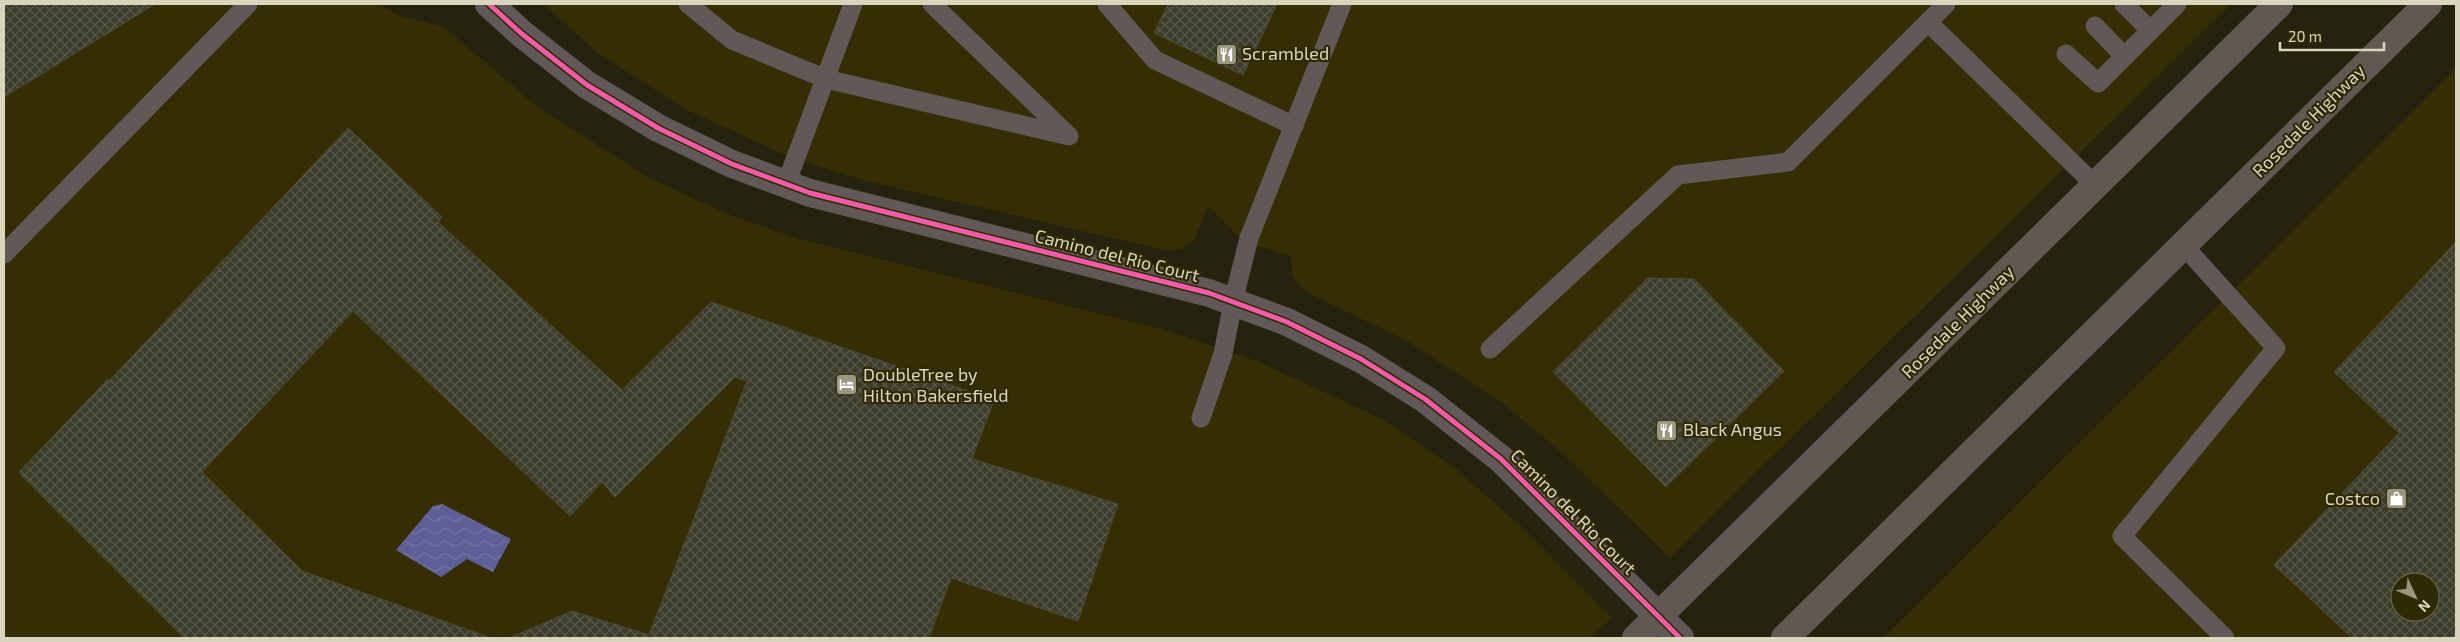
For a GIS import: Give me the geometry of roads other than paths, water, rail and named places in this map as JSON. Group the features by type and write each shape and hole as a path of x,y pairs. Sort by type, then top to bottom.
{"main road":[{"name":"Rosedale Highway","path":"1636,638 2280,4"},
{"name":"Rosedale Highway","path":"1785,638 2428,4"}],"street":[{"name":"Camino del Rio Court","path":"489,4 522,34 587,85 658,128 732,164 810,193 1209,293 1287,322 1361,359 1426,399 1501,459 1680,638"}],"lane":[{"path":"4,254 248,4"},
{"path":"688,4 732,40 826,79 1069,136 932,4"},
{"path":"786,184 854,4"},
{"path":"1107,4 1155,60 1294,126"},
{"path":"1201,418 1223,354 1233,302 1249,238 1342,4"},
{"path":"1490,348 1678,175 1788,162 1946,4"},
{"path":"2124,4 2150,30"},
{"path":"2066,54 2098,83 2177,4"},
{"path":"1928,22 2096,186"},
{"path":"2094,26 2124,56"},
{"path":"2183,245 2276,348 2122,536 2225,638"}],"water":[{"path":"442,504 511,539 493,572 467,559 441,577 396,550 433,506"}],"place":[{"name":"Scrambled","path":"1226,54"},
{"name":"DoubleTree by Hilton Bakersfield","path":"847,385"},
{"name":"Black Angus","path":"1667,430"},
{"name":"Costco","path":"2396,499"}]}
